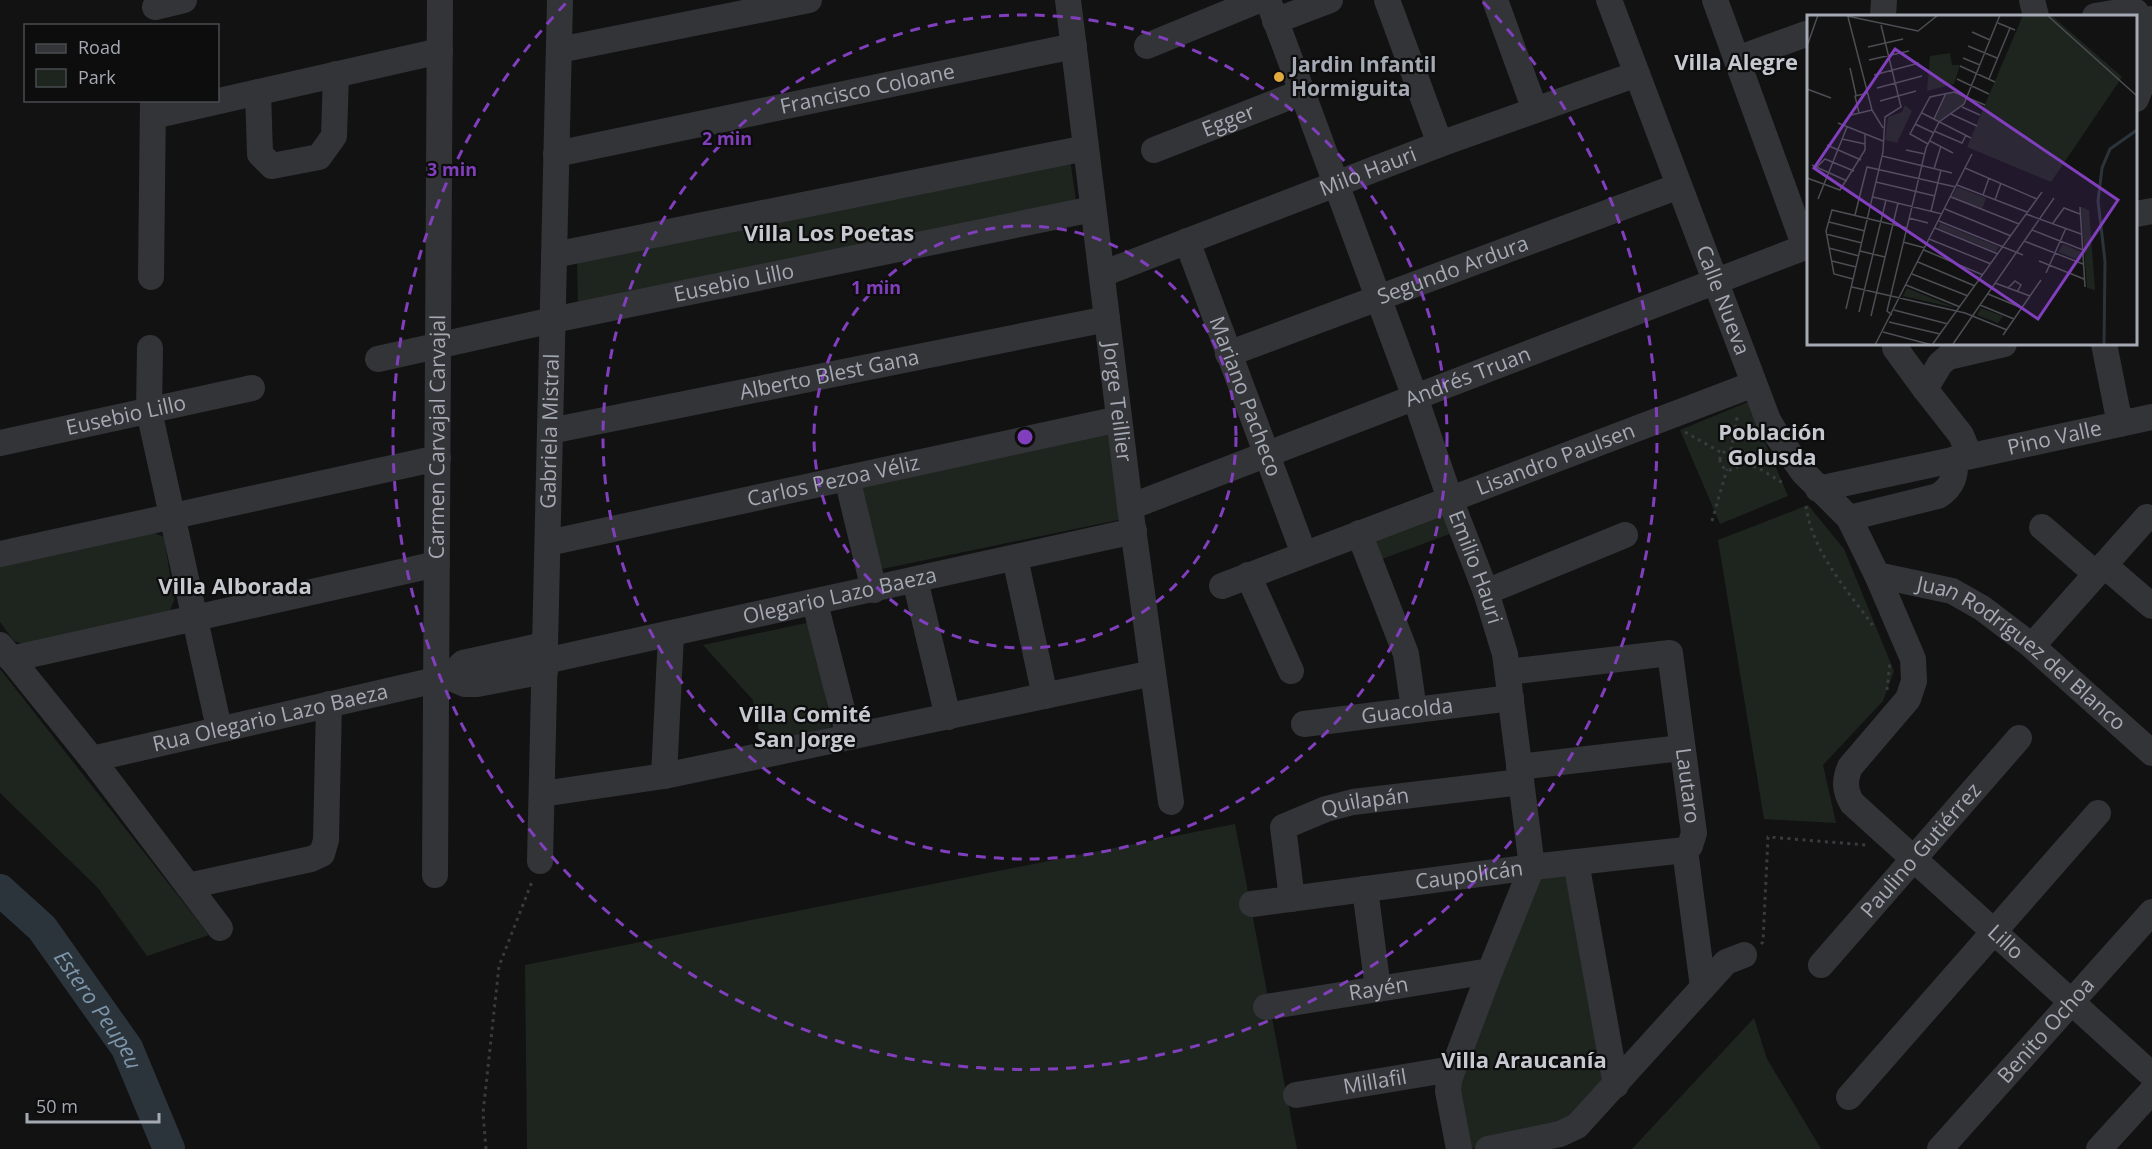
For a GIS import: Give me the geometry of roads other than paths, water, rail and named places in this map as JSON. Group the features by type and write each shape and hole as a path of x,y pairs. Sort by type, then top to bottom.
{"street":[{"path":"155,11 184,0"},
{"name":"Carmen Carvajal Carvajal","path":"435,874 444,678 437,564 440,0"},
{"name":"Gabriela Mistral","path":"540,861 560,0"},
{"path":"559,50 809,0"},
{"name":"Jorge Teillier","path":"1068,0 1130,507 1171,802"},
{"path":"1147,46 1259,0"},
{"path":"1271,11 1330,0"},
{"path":"1387,0 1440,144"},
{"path":"1495,0 1535,110"},
{"name":"Calle Nueva","path":"1609,0 1715,281 1748,387 1812,496 1850,518 1913,658 1914,681 1902,707 1850,767 1846,789 1848,797 1858,809"},
{"path":"1715,0 1737,60 1806,34"},
{"path":"1883,15 1884,0"},
{"path":"2032,0 2036,15"},
{"path":"2102,15 2132,10 2147,20 2151,61 2137,96"},
{"name":"Emilio Hauri","path":"1271,11 1337,184 1450,499 1486,592 1501,638 1508,672 1532,867 1452,1069 1448,1091 1459,1149"},
{"name":"Francisco Coloane","path":"556,154 1074,46"},
{"path":"219,98 258,92 440,51"},
{"name":"Andrés Truan","path":"1130,507 1805,247 1737,60"},
{"path":"258,92 260,154 272,166 319,157 334,136 336,74"},
{"name":"Milo Hauri","path":"1102,274 1440,144 1637,74"},
{"name":"Egger","path":"1154,150 1302,92"},
{"path":"151,278 153,108 192,102"},
{"path":"554,255 1086,148"},
{"name":"Segundo Ardura","path":"1228,354 1679,186"},
{"name":"Eusebio Lillo","path":"378,359 553,320 1093,209"},
{"path":"2137,214 2152,211"},
{"name":"Mariano Pacheco","path":"1187,241 1304,554"},
{"name":"Alberto Blest Gana","path":"550,430 1107,319"},
{"path":"1850,518 1938,496 1950,487 1962,457 1960,435 1924,389 1895,345"},
{"path":"1924,389 1948,357 2000,345"},
{"path":"2104,345 2120,424"},
{"path":"150,348 149,411 219,728"},
{"name":"Lisandro Paulsen","path":"1222,586 1748,387"},
{"name":"Eusebio Lillo","path":"0,443 252,388"},
{"name":"Pino Valle","path":"1812,496 1962,457 2152,417"},
{"name":"Carlos Pezoa Véliz","path":"548,543 1119,419"},
{"path":"0,554 438,458"},
{"path":"847,478 874,590"},
{"path":"2032,645 2147,517"},
{"path":"2042,527 2152,606"},
{"name":"Olegario Lazo Baeza","path":"545,659 815,603 1134,531"},
{"path":"1359,533 1406,654 1414,710"},
{"path":"1486,592 1625,535"},
{"path":"1015,558 1045,696"},
{"path":"220,928 92,759 6,652 195,618 437,564"},
{"path":"1248,575 1291,671"},
{"name":"Juan Rodríguez del Blanco","path":"1877,575 1952,591 1982,608 2032,645 2147,738"},
{"path":"915,580 948,717"},
{"path":"815,603 849,737"},
{"path":"664,776 671,634"},
{"name":"Lautaro","path":"1508,672 1670,653 1694,833 1690,846 1685,850 1703,987"},
{"name":"Rua Olegario Lazo Baeza","path":"92,759 444,678 463,663 545,659"},
{"path":"542,794 664,776 1153,673"},
{"name":"Guacolda","path":"1304,724 1511,698"},
{"path":"188,886 311,859 322,854 326,840 329,704"},
{"name":"Paulino Gutiérrez","path":"1821,964 2019,738"},
{"name":"Quilapán","path":"1292,899 1283,827 1326,809 1353,802 1681,748"},
{"name":"Lillo","path":"1858,809 2152,1076"},
{"path":"1849,1097 2098,813"},
{"name":"Caupolicán","path":"1252,904 1532,867 1685,850"},
{"path":"1576,862 1616,1085"},
{"path":"1365,889 1378,989"},
{"name":"Benito Ochoa","path":"1940,1149 2152,912"},
{"path":"1488,1149 1569,1131 1586,1118 1726,962 1751,951"},
{"name":"Rayén","path":"1266,1007 1490,971"},
{"name":"Millafil","path":"1296,1095 1452,1069"},
{"path":"2099,1149 2152,1091"}],"waterway":[{"name":"Estero Peupeu","path":"0,890 42,928 127,1048 169,1149"}],"place":[{"name":"Jardin Infantil Hormiguita","path":"1279,77"}],"district":[{"name":"Villa Alegre","path":"1736,62"},
{"name":"Villa Los Poetas","path":"829,233"},
{"name":"Población Golusda","path":"1772,444"},
{"name":"Villa Alborada","path":"235,586"},
{"name":"Villa Comité San Jorge","path":"805,726"},
{"name":"Villa Araucanía","path":"1524,1060"}]}
